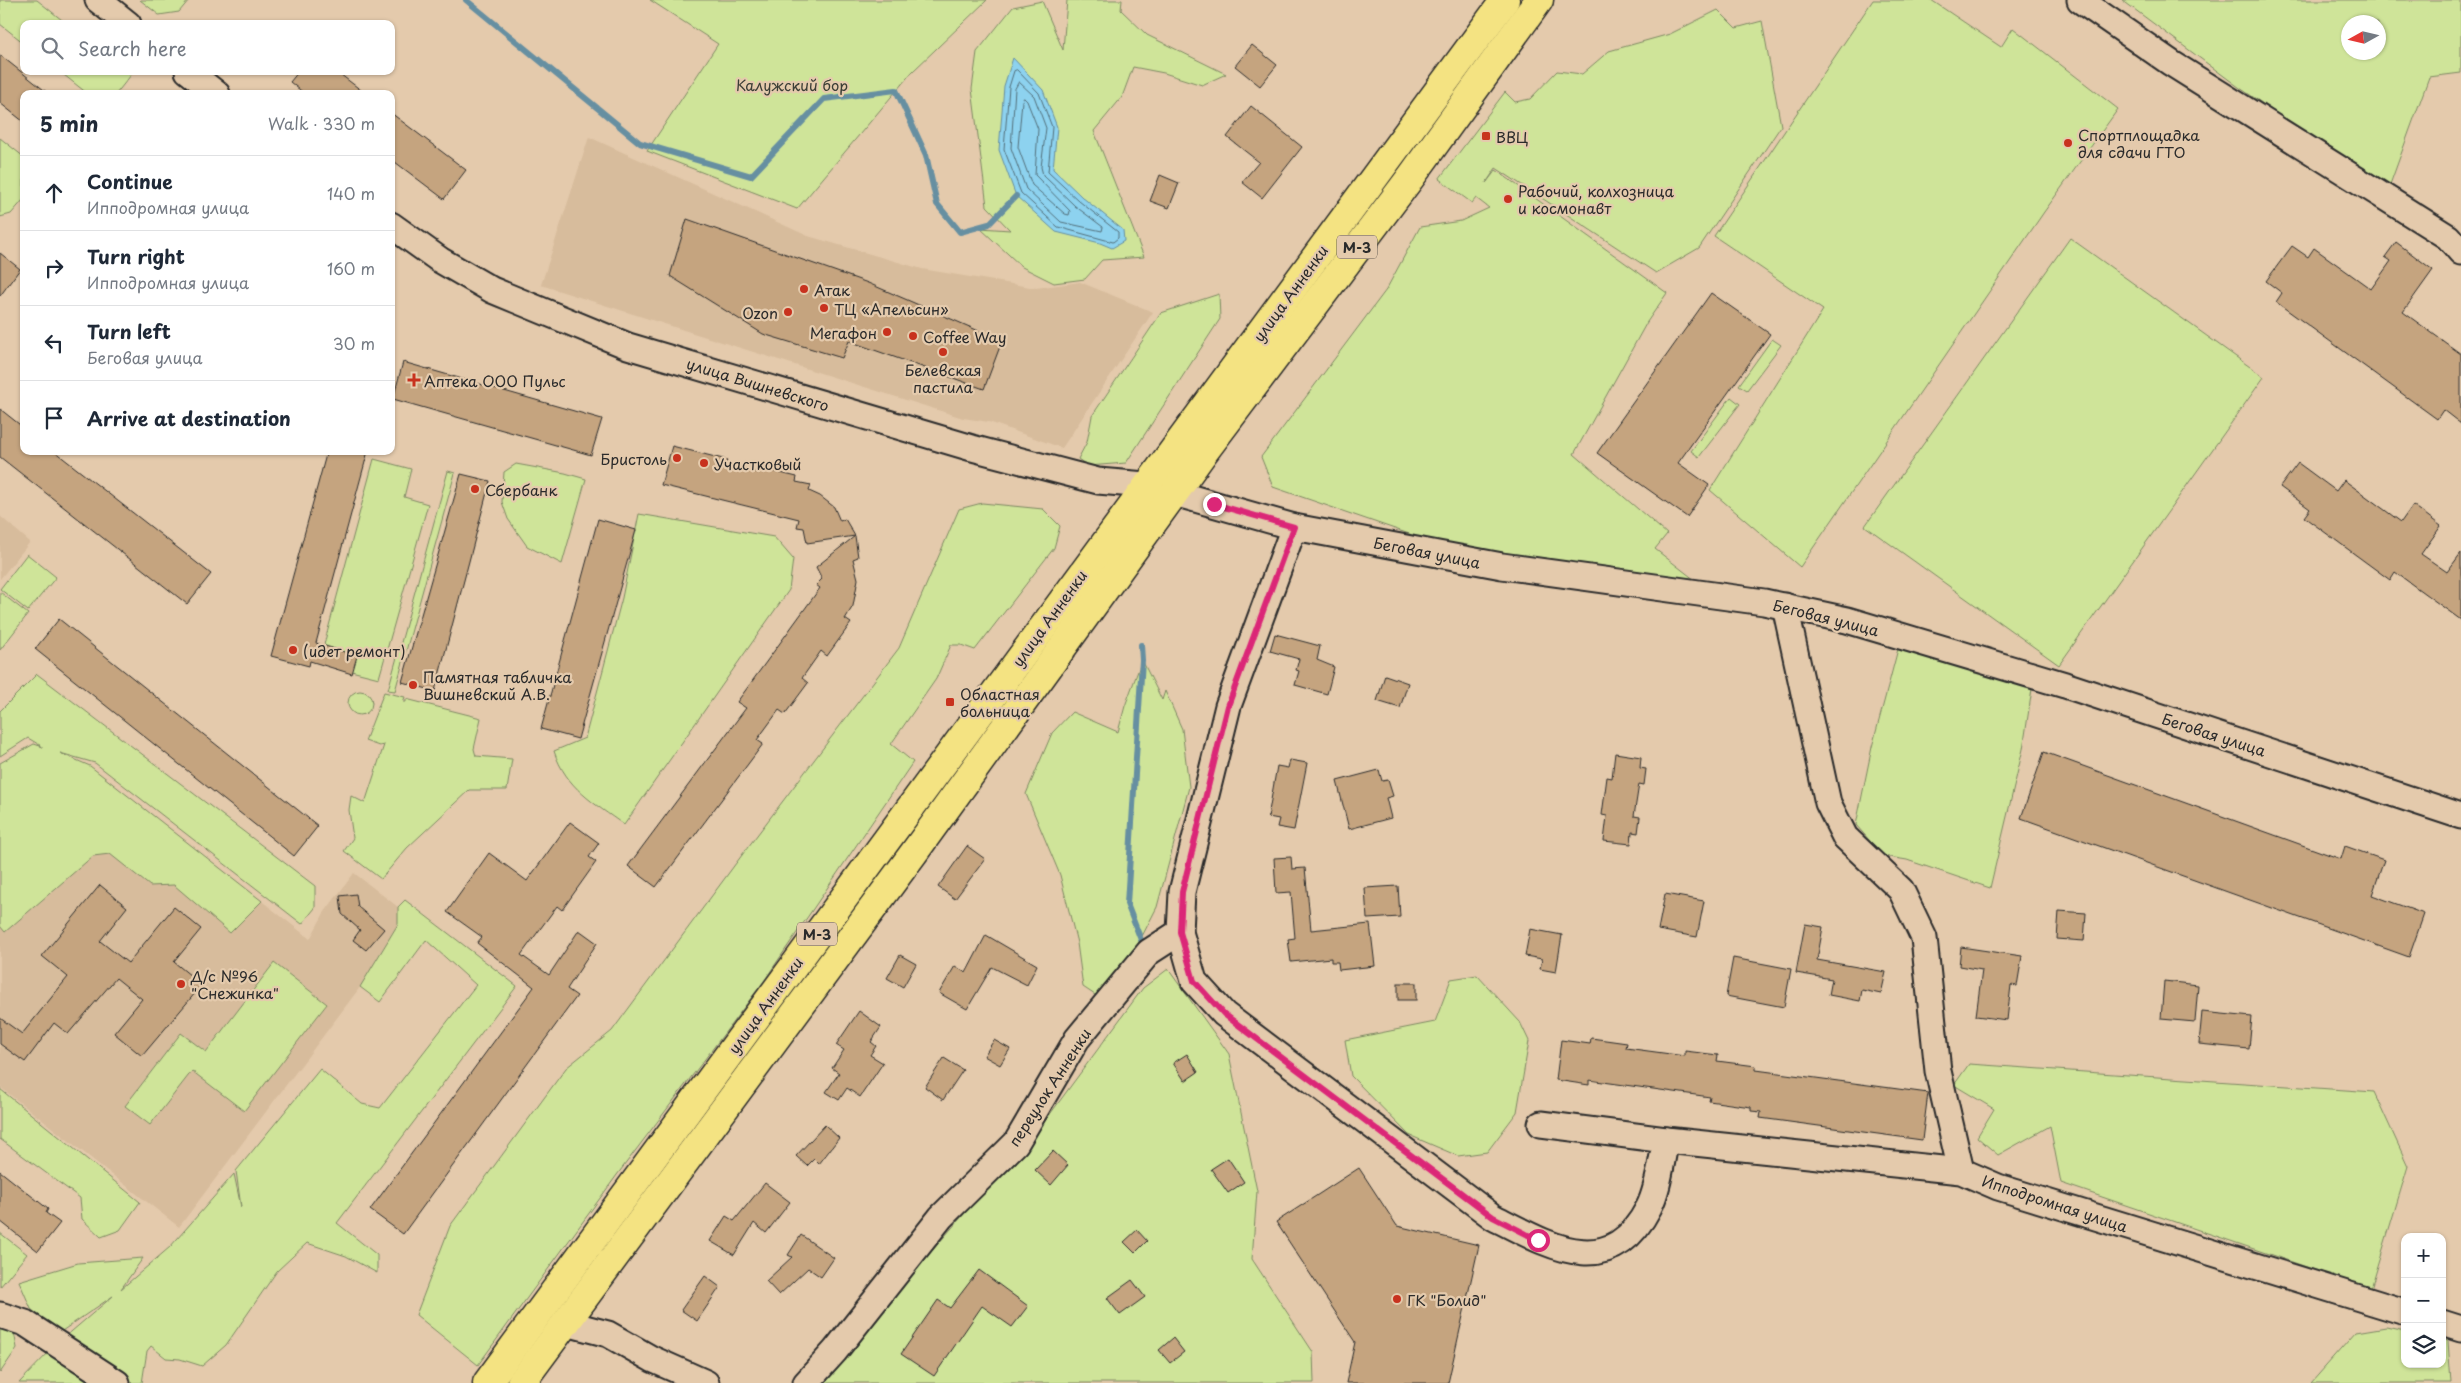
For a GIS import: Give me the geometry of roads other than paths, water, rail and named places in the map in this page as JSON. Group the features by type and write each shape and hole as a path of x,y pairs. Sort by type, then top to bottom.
{"main road":[{"name":"улица Анненки","path":"487,1383 1146,485 1186,434 1505,0"},
{"name":"улица Анненки","path":"521,1383 913,854 1174,493 1410,177 1539,0"}],"street":[{"path":"98,0 123,20"},
{"path":"2080,0 2171,63 2448,237 2461,252"},
{"path":"193,75 212,90"},
{"name":"улица Вишневского","path":"395,227 440,260 492,290 628,346 1057,472 1098,481 1146,485 1174,493"},
{"name":"Беговая улица","path":"1174,493 1294,527 1502,566 1785,606 1847,620 2066,685 2461,816"},
{"path":"1294,527 1228,706 1182,892 1180,932 1194,981 1224,1014 1493,1217 1538,1240 1575,1253 1603,1251 1624,1241 1649,1207 1666,1140"},
{"path":"1785,606 1828,803 1845,836 1901,890 1924,938 1938,1071 1961,1171"},
{"name":"переулок Анненки","path":"806,1383 835,1351 941,1217 1016,1143 1077,1040 1149,952 1180,932"},
{"name":"Ипподромная улица","path":"1541,1124 1666,1140 1961,1171 1998,1187 2401,1311"},
{"path":"0,1315 25,1323 117,1383"},
{"path":"566,1323 608,1334 652,1359 706,1383"},
{"path":"2446,1324 2461,1329"}],"water":[{"path":"1013,58 1043,90 1057,127 1053,169 1082,197 1123,230 1124,241 1112,248 1100,243 1056,232 1016,196 999,150 1004,86"}],"waterway":[{"path":"466,0 640,143 751,176 824,99 896,90 926,155 937,204 960,232 989,224 1016,196"},
{"path":"1141,645 1142,660 1127,904 1141,940"}],"place":[{"name":"ВВЦ","path":"1486,136"},
{"name":"Спортплощадка для сдачи ГТО","path":"2068,143"},
{"name":"Рабочий, колхозница и космонавт","path":"1508,199"},
{"name":"Атак","path":"804,289"},
{"name":"ТЦ «Апельсин»","path":"824,308"},
{"name":"Ozon","path":"788,312"},
{"name":"Мегафон","path":"887,332"},
{"name":"Coffee Way","path":"913,336"},
{"name":"Белевская пастила","path":"943,352"},
{"name":"Аптека ООО Пульс","path":"414,380"},
{"name":"Бристоль","path":"677,458"},
{"name":"Участковый","path":"704,463"},
{"name":"Сбербанк","path":"475,489"},
{"name":"(идет ремонт)","path":"293,650"},
{"name":"Памятная табличка Вишневский А.В.","path":"413,685"},
{"name":"Областная больница","path":"950,702"},
{"name":"Д/с №96 \"Снежинка\"","path":"181,984"},
{"name":"ГК \"Болид\"","path":"1397,1299"}],"park label":[{"name":"Калужский бор","path":"792,84"}]}
